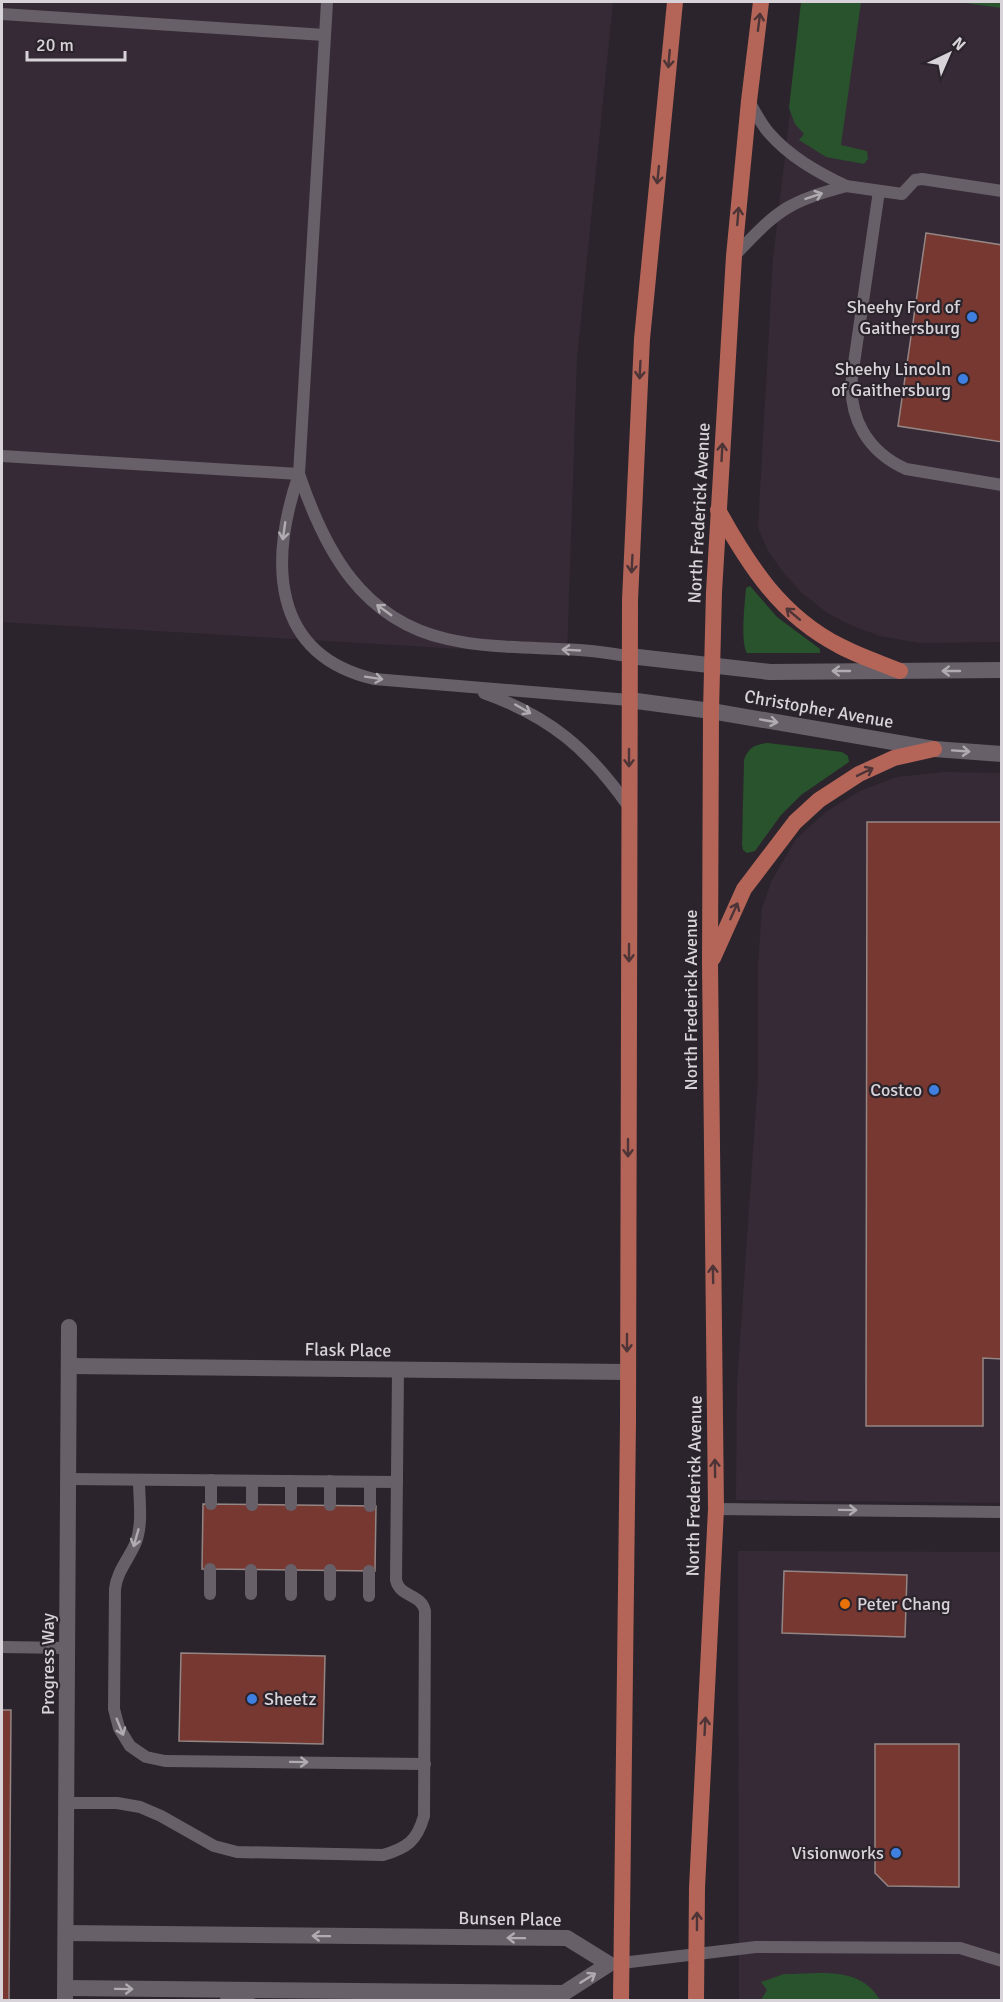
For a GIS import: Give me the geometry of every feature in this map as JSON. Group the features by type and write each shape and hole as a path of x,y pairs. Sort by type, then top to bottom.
{"main road":[{"path":"621,2001 616,1964 628,1422 629,656 642,339 675,2"},
{"name":"North Frederick Avenue","path":"696,2001 697,1877 716,1509 710,964 712,666 718,510 734,256 761,2"},
{"path":"718,510 752,566 790,613 840,646 900,671"},
{"path":"710,964 744,889 795,822 819,800 859,774 894,758 934,749"}],"street":[{"name":"Christopher Avenue","path":"629,656 770,672 1002,670"},
{"name":"Christopher Avenue","path":"629,700 711,711 934,749 1002,754"},
{"name":"Progress Way","path":"66,1994 69,1327"},
{"name":"Flask Place","path":"69,1366 627,1372"},
{"name":"Bunsen Place","path":"66,1933 567,1938 616,1964"},
{"path":"66,1994 269,1990 564,1993 616,1964"}],"lane":[{"path":"327,2 299,474 288,506 283,535 284,598 300,632 314,648 333,664 353,674 374,679 468,688 629,700"},
{"path":"2,15 325,35"},
{"path":"749,101 768,132 789,152 813,170 846,186 902,194 915,180 922,179 1002,191"},
{"path":"734,256 763,226 786,208 846,186"},
{"path":"879,191 850,392 852,408 858,423 878,451 891,462 906,469 1002,484"},
{"path":"2,456 299,474"},
{"path":"299,474 322,534 339,566 360,590 385,612 414,629 448,639 503,646 581,650 629,656"},
{"path":"468,688 514,704 554,727 581,748 607,776 629,807"},
{"path":"66,1803 117,1803 140,1806 214,1846 237,1852 383,1855 398,1851 411,1842 420,1831 424,1816 425,1611 421,1601 405,1594 397,1586 398,1370"},
{"path":"68,1479 397,1482"},
{"path":"139,1480 138,1536 118,1573 115,1589 114,1709 119,1728 130,1746 146,1757 165,1761 425,1764"},
{"path":"211,1480 211,1504"},
{"path":"252,1481 252,1504"},
{"path":"291,1481 291,1504"},
{"path":"330,1481 330,1505"},
{"path":"370,1482 370,1506"},
{"path":"716,1509 1002,1512"},
{"path":"210,1569 210,1594"},
{"path":"251,1570 251,1594"},
{"path":"291,1570 291,1595"},
{"path":"330,1570 330,1595"},
{"path":"369,1571 369,1596"},
{"path":"2,1647 67,1648"},
{"path":"616,1964 756,1947 951,1948 968,1950 1002,1961"},
{"path":"226,2001 269,1990"},
{"path":"474,1992 496,2001"}],"shaded area":[{"path":"2,2 613,2 577,358 567,655 2,622"},
{"path":"803,2 1001,2 1001,642 919,643 880,636 850,625 826,612 802,593 768,551 758,528 773,259"},
{"path":"946,772 1001,773 1001,1503 736,1500 737,1385 758,1078 758,964 762,908 771,882 796,839 827,811 860,791 896,777"},
{"path":"738,1551 1001,1552 1001,2000 739,2000"}],"green space":[{"path":"801,2 861,2 841,145 867,151 868,159 864,164 826,157 799,140 804,134 795,124 789,108"},
{"path":"958,2 1001,2 1001,8"},
{"path":"750,586 777,617 820,649 820,653 747,653 744,622 746,588"},
{"path":"768,743 842,752 848,756 849,762 801,795 781,815 755,851 747,853 743,850 742,845 744,760 753,747"},
{"path":"824,1973 850,1976 872,1989 880,2000 761,2000 767,1990 761,1982 784,1974"}],"building":[{"path":"926,233 1002,245 1002,442 898,426"},
{"name":"Costco","path":"867,822 1002,822 1002,1359 983,1358 983,1426 866,1426"},
{"path":"203,1504 376,1506 375,1571 202,1569"},
{"name":"Peter Chang","path":"784,1571 907,1575 905,1637 782,1633"},
{"name":"Sheetz","path":"181,1653 325,1656 323,1744 179,1741"},
{"path":"2,1710 11,1710 9,2000 2,2000"},
{"path":"875,1744 959,1744 959,1887 888,1886 875,1873"}],"place":[{"name":"Sheehy Ford of Gaithersburg","path":"972,317"},
{"name":"Sheehy Lincoln of Gaithersburg","path":"963,379"},
{"name":"Costco","path":"934,1090"},
{"name":"Peter Chang","path":"845,1604"},
{"name":"Sheetz","path":"252,1699"},
{"name":"Visionworks","path":"896,1853"}]}
